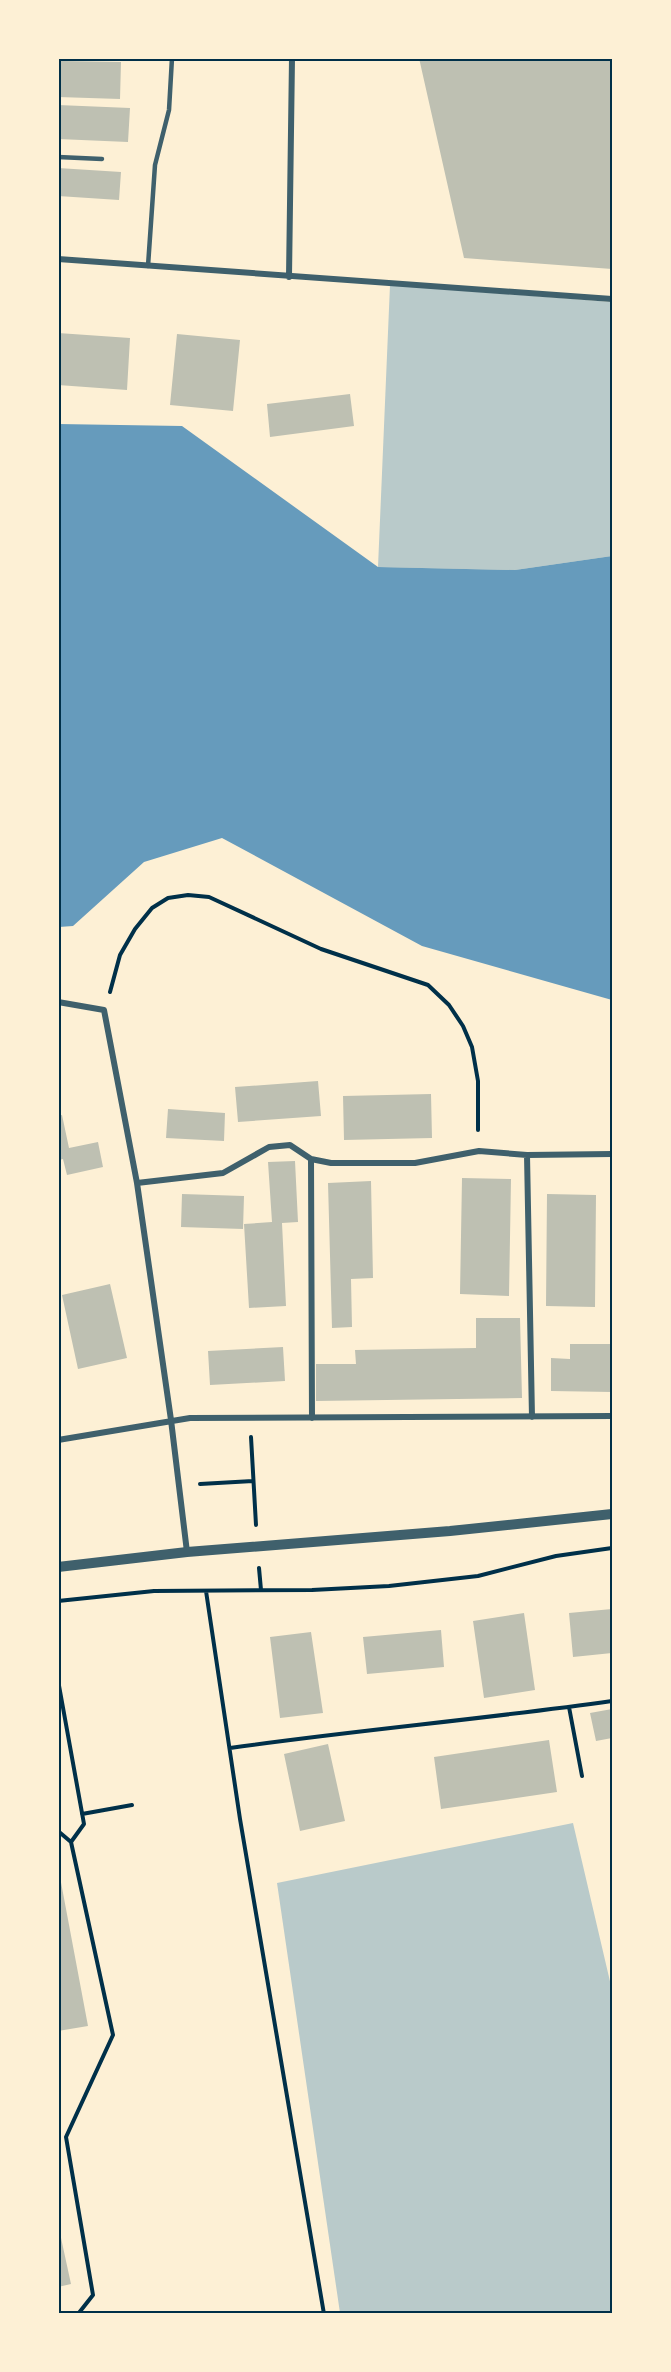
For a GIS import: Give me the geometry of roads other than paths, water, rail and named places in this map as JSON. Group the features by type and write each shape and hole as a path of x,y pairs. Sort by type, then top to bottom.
{"street":[{"path":"289,277 292,58"},
{"path":"58,259 612,299"},
{"path":"58,1002 104,1010 137,1183 171,1420 186,1552"},
{"path":"137,1183 223,1173 269,1147 290,1145 311,1159 331,1163 415,1163 479,1151 527,1155 612,1154"},
{"path":"527,1155 532,1417"},
{"path":"311,1159 312,1418"},
{"path":"58,1440 171,1420 612,1416"},
{"path":"58,1567 186,1552 257,1548 612,1514"}],"lane":[{"path":"148,266 154,165 169,110 172,58"},
{"path":"58,157 102,159"}],"water":[{"path":"58,424 182,426 378,567 515,570 612,556 612,1000 422,946 222,838 144,862 73,926 59,927"}]}
